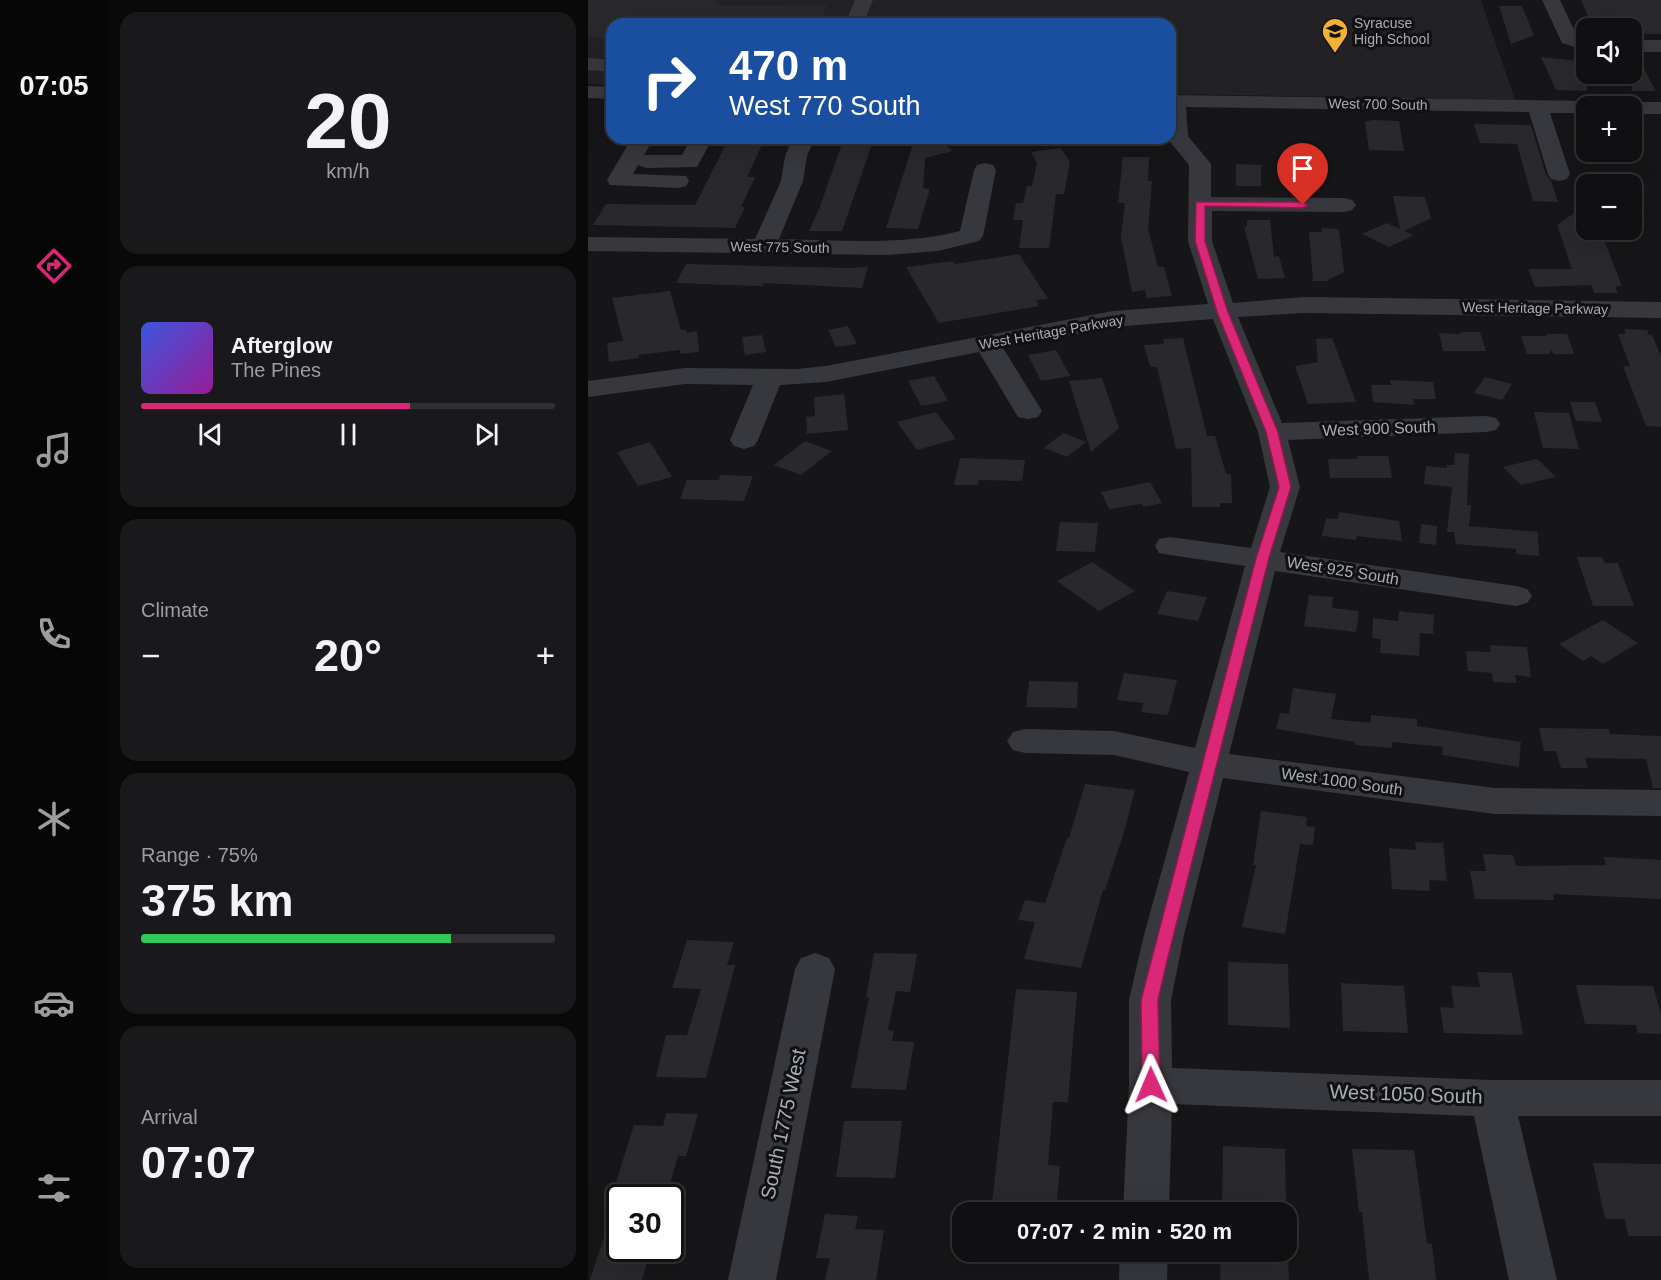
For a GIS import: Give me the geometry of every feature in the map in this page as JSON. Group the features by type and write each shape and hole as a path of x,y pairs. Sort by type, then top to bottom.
{"street":[{"path":"856,18 864,0"},
{"path":"1551,0 1566,35 1576,41"},
{"path":"1642,46 1661,46"},
{"path":"588,64 606,66"},
{"name":"West 700 South","path":"1176,101 1576,107"},
{"path":"1538,106 1559,174"},
{"path":"1642,108 1661,108"},
{"path":"1146,1202 1151,1085 1150,1000 1164,935 1263,558 1285,487 1272,432 1223,312 1200,241 1200,164 1177,137 1176,128"},
{"path":"640,144 618,180 678,181"},
{"path":"630,161 689,162 699,144"},
{"path":"764,246 792,181 796,156 801,144"},
{"name":"West 775 South","path":"588,244 888,249 938,244 971,236 985,170"},
{"path":"1200,204 1344,205"},
{"path":"615,270 629,244"},
{"name":"West Heritage Parkway","path":"588,389 685,376 770,377 826,374 1113,319 1304,305 1661,310"},
{"path":"987,343 1028,411"},
{"path":"744,440 770,377"},
{"name":"West 900 South","path":"1272,432 1486,424"},
{"name":"West 925 South","path":"1170,546 1516,596"},
{"name":"West 1000 South","path":"1026,741 1114,742 1210,764 1495,801 1661,803"},
{"name":"South 1775 West","path":"752,1280 815,969"},
{"name":"West 1050 South","path":"1151,1085 1492,1098 1661,1098"},
{"path":"1492,1098 1533,1280"},
{"path":"1143,1280 1144,1262"}],"shaded area":[{"name":"Syracuse High School","path":"588,0 1481,0 1515,100 1176,94 1176,18 606,18 606,85 588,84"}],"building":[{"path":"588,0 715,0 722,5 827,6 822,18 606,18 606,38 588,37"},
{"path":"1581,0 1661,0 1661,34 1642,34 1642,18 1589,18"},
{"path":"1499,6 1522,6 1534,35 1511,44"},
{"path":"1541,57 1576,61 1576,84 1587,84 1587,91 1556,90"},
{"path":"1642,65 1656,91 1632,91 1632,84 1642,84"},
{"path":"1399,121 1404,151 1369,150 1365,122"},
{"path":"1474,124 1531,125 1546,175 1551,181 1558,202 1533,201 1517,144 1480,143"},
{"path":"726,144 762,144 747,177 755,177 741,207 745,207 735,228 593,225 606,204 695,205"},
{"path":"842,144 872,144 842,231 809,231"},
{"path":"913,144 944,144 953,151 925,158 923,188 930,189 918,229 886,228"},
{"path":"1061,148 1070,162 1064,194 1056,194 1049,248 1019,248 1023,220 1013,220 1016,203 1023,203 1027,186 1032,186 1037,163 1031,152"},
{"path":"1123,157 1149,157 1148,181 1152,181 1148,229 1158,267 1164,267 1172,296 1147,298 1145,290 1132,292 1121,237 1125,203 1118,203"},
{"path":"1236,164 1261,165 1261,186 1236,186"},
{"path":"1393,196 1425,197 1431,218 1404,231 1414,235 1389,247 1362,234 1387,223 1400,229"},
{"path":"1576,212 1576,240 1604,240 1622,286 1615,286 1618,293 1594,293 1591,285 1535,287 1528,269 1572,269 1557,225"},
{"path":"1247,220 1270,220 1274,257 1279,256 1285,278 1258,279 1244,227 1247,227"},
{"path":"1322,228 1339,229 1344,272 1326,281 1313,281 1309,232 1322,232"},
{"path":"1019,254 1048,299 1036,300 1039,306 939,323 906,267 953,261 955,264"},
{"path":"686,264 868,267 862,288 764,283 763,286 757,286 676,283"},
{"path":"670,291 681,330 686,330 686,333 697,331 699,352 680,354 680,350 638,355 639,358 609,362 607,343 623,341 612,298"},
{"path":"848,326 857,344 836,347 828,330"},
{"path":"1624,329 1647,330 1649,335 1652,335 1661,356 1661,427 1646,426 1623,366 1630,366 1618,334 1626,334"},
{"path":"1460,332 1480,332 1486,351 1443,351 1439,333 1461,334"},
{"path":"1546,334 1567,334 1574,354 1553,354 1552,349 1549,354 1527,354 1521,336 1547,336"},
{"path":"762,335 766,352 745,355 742,337"},
{"path":"1183,338 1207,436 1215,436 1226,474 1231,474 1232,503 1220,503 1220,507 1192,507 1191,448 1176,449 1157,367 1151,367 1144,345 1164,344 1163,339"},
{"path":"1332,338 1356,402 1308,404 1295,366 1318,362 1316,339"},
{"path":"1056,350 1070,376 1041,381 1028,355"},
{"path":"934,376 948,401 921,406 908,381"},
{"path":"1485,377 1512,384 1502,400 1474,393"},
{"path":"1102,378 1119,428 1091,452 1069,381"},
{"path":"1390,380 1433,382 1436,399 1413,399 1414,405 1373,402 1371,385 1391,385"},
{"path":"844,394 848,430 807,434 806,417 815,416 814,397"},
{"path":"1570,402 1595,402 1602,422 1576,421"},
{"path":"936,412 956,439 917,450 897,422"},
{"path":"1534,412 1569,413 1579,449 1543,448"},
{"path":"1063,433 1086,442 1067,457 1044,448"},
{"path":"805,441 832,451 801,475 774,465"},
{"path":"650,442 672,477 638,486 617,452"},
{"path":"1455,453 1469,454 1467,505 1471,505 1469,526 1538,532 1539,556 1516,554 1516,549 1456,544 1454,532 1447,532 1452,487 1424,484 1426,466 1447,468 1447,465 1454,465"},
{"path":"1357,456 1388,456 1392,478 1330,478 1328,459 1357,459"},
{"path":"960,458 1025,460 1022,481 979,480 978,485 954,485"},
{"path":"1537,459 1556,477 1521,485 1503,467"},
{"path":"720,475 753,476 744,501 680,499 687,480 719,480"},
{"path":"1150,482 1162,503 1143,507 1142,504 1109,509 1101,492"},
{"path":"1339,512 1399,521 1402,541 1357,536 1356,540 1322,536 1326,518 1338,519"},
{"path":"1060,522 1098,523 1095,552 1056,551"},
{"path":"1421,524 1437,526 1436,545 1419,543"},
{"path":"1577,557 1602,557 1605,563 1618,563 1634,606 1593,606"},
{"path":"1092,562 1135,591 1099,611 1057,581"},
{"path":"1167,591 1207,597 1198,621 1157,614"},
{"path":"1309,595 1333,597 1332,608 1359,611 1356,632 1304,626"},
{"path":"1399,611 1434,615 1433,634 1420,633 1419,656 1380,653 1381,639 1372,638 1373,618 1398,621"},
{"path":"1603,620 1638,643 1603,664 1591,656 1583,661 1559,644"},
{"path":"1490,645 1527,647 1531,677 1515,675 1516,683 1493,682 1492,673 1468,671 1466,651 1491,652"},
{"path":"1124,673 1177,680 1168,715 1141,712 1144,703 1117,700"},
{"path":"1029,681 1078,682 1077,708 1026,707"},
{"path":"1293,688 1336,694 1331,719 1371,723 1371,715 1417,719 1417,726 1521,742 1519,767 1442,755 1443,747 1392,742 1392,748 1355,745 1355,742 1276,729 1280,713 1289,714"},
{"path":"1539,728 1609,729 1610,734 1661,736 1661,788 1653,788 1646,759 1585,758 1588,768 1561,768 1556,751 1544,751"},
{"path":"1085,784 1135,790 1081,968 1024,959 1035,922 1018,920 1025,900 1045,903 1067,838 1069,838"},
{"path":"1261,811 1307,817 1306,826 1315,827 1313,845 1300,844 1285,934 1242,927 1256,865 1253,865"},
{"path":"1415,842 1443,843 1447,881 1429,880 1430,891 1392,889 1389,848 1416,850"},
{"path":"1483,854 1513,855 1516,866 1606,865 1604,857 1661,860 1661,899 1553,894 1554,900 1475,899 1470,871 1486,871"},
{"path":"687,940 734,942 727,965 735,965 706,1078 656,1077 666,1035 687,1035 701,989 672,988"},
{"path":"874,953 917,954 910,992 896,991 888,1030 894,1031 892,1041 914,1042 906,1090 851,1088 869,997 866,997"},
{"path":"1228,962 1288,964 1290,1028 1228,1025"},
{"path":"1477,972 1512,973 1523,1035 1444,1033 1440,1007 1454,1008 1451,986 1480,987"},
{"path":"1341,983 1404,986 1408,1033 1343,1031"},
{"path":"1576,985 1653,986 1661,1014 1661,1034 1638,1033 1636,1025 1585,1024"},
{"path":"1016,989 1077,992 1068,1102 1053,1102 1048,1165 1060,1166 1057,1202 992,1202"},
{"path":"666,1113 698,1114 686,1156 678,1156 670,1184 616,1182 634,1125 663,1126"},
{"path":"844,1121 902,1121 895,1178 836,1177"},
{"path":"1223,1146 1285,1149 1286,1202 1222,1202"},
{"path":"1352,1149 1414,1150 1427,1243 1432,1244 1436,1280 1369,1280 1362,1212 1359,1212"},
{"path":"1593,1163 1661,1164 1661,1236 1628,1236 1625,1219 1605,1219"},
{"path":"825,1214 858,1216 855,1229 884,1230 876,1280 825,1280 830,1258 816,1258"},
{"path":"606,1231 606,1262 647,1262 642,1280 590,1280"},
{"path":"1221,1262 1288,1262 1289,1280 1220,1280"}],"place":[{"name":"Syracuse High School","path":"1335,54"}],"route":[{"path":"1151,1085 1150,1000 1164,935 1263,558 1285,487 1272,432 1223,312 1200,241 1200,204 1303,205"}]}
